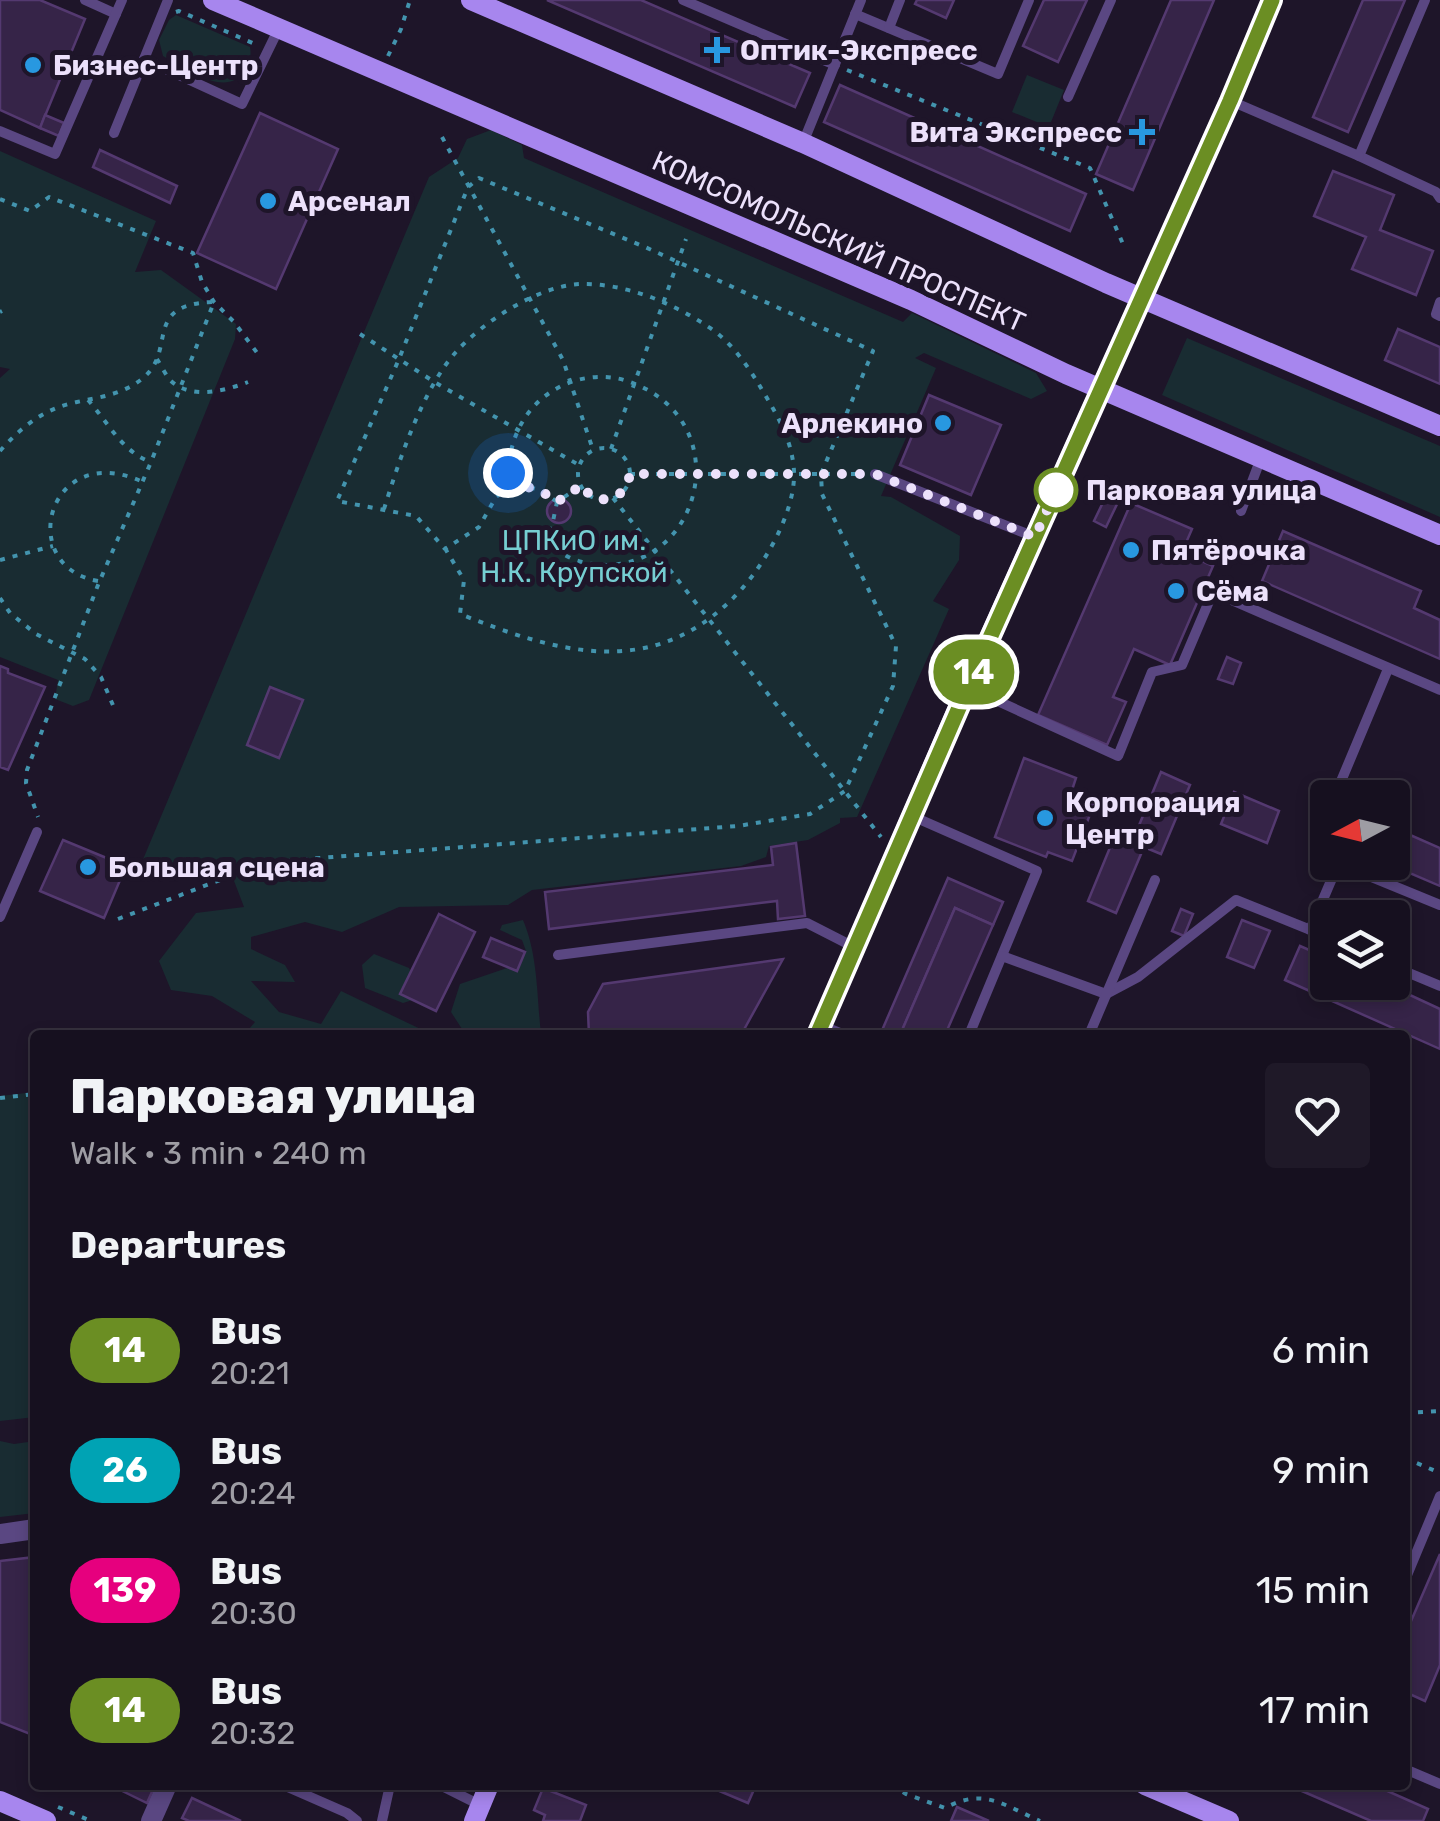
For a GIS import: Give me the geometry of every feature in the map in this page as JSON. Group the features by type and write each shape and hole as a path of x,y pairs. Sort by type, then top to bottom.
{"main road":[{"name":"КОМСОМОЛЬСКИЙ ПРОСПЕКТ","path":"213,0 893,292 1100,388 1440,535"},
{"path":"471,0 1440,426"},
{"path":"819,1030 1272,0"},
{"path":"1157,1790 1229,1821"},
{"path":"0,1801 46,1821"}],"street":[{"path":"0,1534 30,1531"},
{"path":"151,1821 165,1790"}],"lane":[{"path":"84,0 116,14"},
{"path":"0,131 55,154 122,0"},
{"path":"114,133 168,0"},
{"path":"683,0 835,65"},
{"path":"712,12 718,0"},
{"path":"803,143 861,0"},
{"path":"889,28 900,0"},
{"path":"856,14 998,74 1029,0"},
{"path":"1068,97 1111,0"},
{"path":"1359,156 1426,0"},
{"path":"144,59 242,104 279,28"},
{"path":"1230,101 1359,156 1436,192 1440,198"},
{"path":"1440,302 1436,314 1440,316"},
{"path":"1241,510 1261,458"},
{"path":"875,474 1035,537"},
{"path":"968,687 1118,756 1152,672 1182,664 1214,592 1440,690"},
{"path":"1342,780 1388,669"},
{"path":"911,816 1037,871 971,1030"},
{"path":"0,917 38,832"},
{"path":"1091,1030 1155,880"},
{"path":"1380,880 1440,905"},
{"path":"1002,956 1106,994 1138,977 1236,900 1310,930"},
{"path":"558,955 807,923 854,947"},
{"path":"1410,974 1440,986"},
{"path":"1410,1568 1440,1496"},
{"path":"1410,1771 1440,1784"},
{"path":"294,1790 357,1821"},
{"path":"382,1821 389,1790"},
{"path":"451,1790 481,1804"}],"path":[{"path":"380,72 410,0"},
{"path":"160,18 179,11 268,50"},
{"path":"835,65 1090,168 1123,244"},
{"path":"442,137 564,360 593,450"},
{"path":"118,919 267,862 738,826 810,814 845,790 894,686 896,646 822,494 821,474 873,351 676,261 480,178 468,187 337,501 416,516 446,549 464,580 460,614 551,645 601,653 681,638 710,620 735,597 776,540 789,502 794,474 790,445 781,420 746,364 710,327 663,302 622,288 580,284 529,298 507,310 456,352 411,434 384,509"},
{"path":"0,199 30,211 49,198 193,253 202,282 214,302 258,354"},
{"path":"611,449 686,239"},
{"path":"0,451 43,414 133,386 158,359 161,334 177,310 189,304 214,302"},
{"path":"38,832 40,825 26,783 27,770 214,302"},
{"path":"360,334 436,383 579,465"},
{"path":"158,359 170,379 193,391 206,392 248,382"},
{"path":"508,488 510,450 517,430 536,404 571,382 602,376 636,384 654,394 682,421 696,456 698,474 692,503 669,538 654,550 628,562 605,564 581,562 548,545 557,502 582,485"},
{"path":"88,400 130,452 151,462"},
{"path":"611,449 624,458 630,474 625,489 606,500 591,497 578,480 579,465 593,450 611,449"},
{"path":"100,581 74,572 57,554 51,534 52,512 58,499 77,480 102,471 142,482"},
{"path":"630,474 875,474"},
{"path":"446,549 479,527 496,497 508,488 528,486 557,502"},
{"path":"614,498 884,840 896,849"},
{"path":"0,560 54,546"},
{"path":"1,602 36,634 85,659 101,677 115,710"},
{"path":"0,1098 30,1095"},
{"path":"1410,1413 1440,1410"},
{"path":"1410,1460 1440,1473"},
{"path":"900,1790 945,1808 963,1798 981,1797 1040,1821"}],"green space":[{"path":"176,15 250,47 249,62 237,79 206,79 163,56 159,40"},
{"path":"1027,75 1064,90 1049,127 1012,112"},
{"name":"ЦПКиО им. Н.К. Крупской","path":"491,130 522,145 524,158 903,322 912,313 1036,373 1047,391 1031,399 924,353 915,358 936,368 881,496 891,497 960,536 959,560 933,601 949,609 857,817 840,818 840,823 808,840 769,846 766,857 741,866 532,890 508,905 399,907 342,932 305,922 251,937 251,949 285,965 295,982 251,981 279,1012 321,1024 341,991 423,1030 248,1030 255,1022 212,996 171,990 159,961 196,913 244,907 231,873 188,877 182,866 139,869 429,177 458,158 467,139"},
{"path":"0,151 156,221 135,272 161,270 236,324 235,339 89,700 73,706 55,699 58,680 0,657 0,378 10,369 0,367"},
{"path":"1187,338 1440,446 1440,517 1162,395"},
{"path":"523,920 528,933 541,1030 465,1030 451,1012 460,984 519,964 526,951 522,940 500,930 502,925"},
{"path":"374,954 409,968 422,997 403,1003 365,988 362,965"},
{"path":"30,1093 30,1418 0,1421 0,1096"},
{"path":"0,1441 30,1442 30,1514 0,1517"}],"building":[{"name":"Бизнес-Центр","path":"0,0 40,0 85,19 40,128 0,110"},
{"path":"547,0 641,0 810,73 795,107"},
{"path":"917,0 954,0 946,18 915,4"},
{"path":"1044,0 1087,0 1058,62 1023,46"},
{"path":"1171,0 1214,0 1133,190 1096,174"},
{"path":"1363,0 1405,0 1348,132 1313,117"},
{"path":"840,85 1086,194 1070,231 824,122"},
{"name":"Арсенал","path":"260,113 338,149 276,289 197,253"},
{"path":"45,115 64,123 59,136 40,128"},
{"path":"100,150 177,186 170,203 93,167"},
{"path":"1333,171 1394,195 1380,230 1433,251 1416,295 1352,269 1366,237 1314,216"},
{"path":"1398,329 1440,347 1440,384 1385,360"},
{"path":"929,395 1001,425 971,495 900,465"},
{"path":"1108,492 1120,498 1106,527 1094,521"},
{"path":"559,499 571,511 559,523 547,511"},
{"path":"1131,503 1192,529 1182,552 1213,566 1170,665 1134,649 1113,697 1126,702 1107,745 1038,715"},
{"path":"1283,531 1421,591 1414,608 1440,620 1440,659 1262,581"},
{"path":"1227,657 1241,663 1233,684 1218,679"},
{"path":"0,666 45,687 8,770 0,767"},
{"path":"270,687 303,700 279,758 247,745"},
{"name":"Корпорация Центр","path":"1024,758 1076,778 1072,790 1096,799 1072,861 1048,852 1046,857 995,837"},
{"path":"1161,772 1190,785 1161,854 1144,847 1116,913 1088,901 1116,833 1133,840"},
{"path":"1234,792 1279,811 1267,843 1221,824"},
{"path":"1410,835 1440,848 1440,886 1410,873"},
{"path":"63,840 126,866 104,918 40,891"},
{"path":"796,843 805,916 778,919 777,901 549,929 545,892 773,865 771,847"},
{"path":"948,878 1003,902 993,925 955,908 902,1030 882,1030"},
{"path":"955,908 993,925 947,1030 902,1030"},
{"path":"1181,909 1193,914 1184,936 1172,931"},
{"path":"439,914 475,932 436,1011 400,994"},
{"path":"1242,920 1270,931 1254,968 1227,957"},
{"path":"491,938 525,952 517,971 483,957"},
{"path":"1300,946 1310,950 1310,991 1285,980"},
{"path":"783,959 744,1030 589,1030 588,1012 603,984"},
{"path":"1410,995 1440,1009 1440,1049 1410,1036 1410,1030 1397,1030 1330,1000 1410,1000"},
{"path":"1440,1554 1440,1665 1425,1701 1410,1694 1410,1623"},
{"path":"30,1558 30,1734 0,1722 0,1561"},
{"path":"120,1790 153,1790 147,1803"},
{"path":"542,1790 586,1805 580,1821 543,1821 545,1815 534,1810"},
{"path":"717,1790 754,1790 748,1803"},
{"path":"1300,1790 1385,1790 1428,1809 1423,1821 1371,1821"},
{"path":"192,1798 241,1821 182,1818"},
{"path":"957,1807 989,1821 951,1821"}],"bus line":[{"name":"14","path":"819,1030 1272,0"}],"place":[{"name":"Оптик-Экспресс","path":"717,50"},
{"name":"Бизнес-Центр","path":"33,65"},
{"name":"Вита Экспресс","path":"1142,132"},
{"name":"Арсенал","path":"268,201"},
{"name":"Арлекино","path":"943,423"},
{"name":"Парковая улица","path":"1056,490"},
{"name":"Пятёрочка","path":"1131,550"},
{"name":"Сёма","path":"1176,591"},
{"name":"Корпорация Центр","path":"1045,818"},
{"name":"Большая сцена","path":"88,867"}],"route":[{"path":"508,473 508,488 528,486 557,502 582,485 598,500 614,498 625,489 630,474 875,474 1035,537 1056,490"}]}
